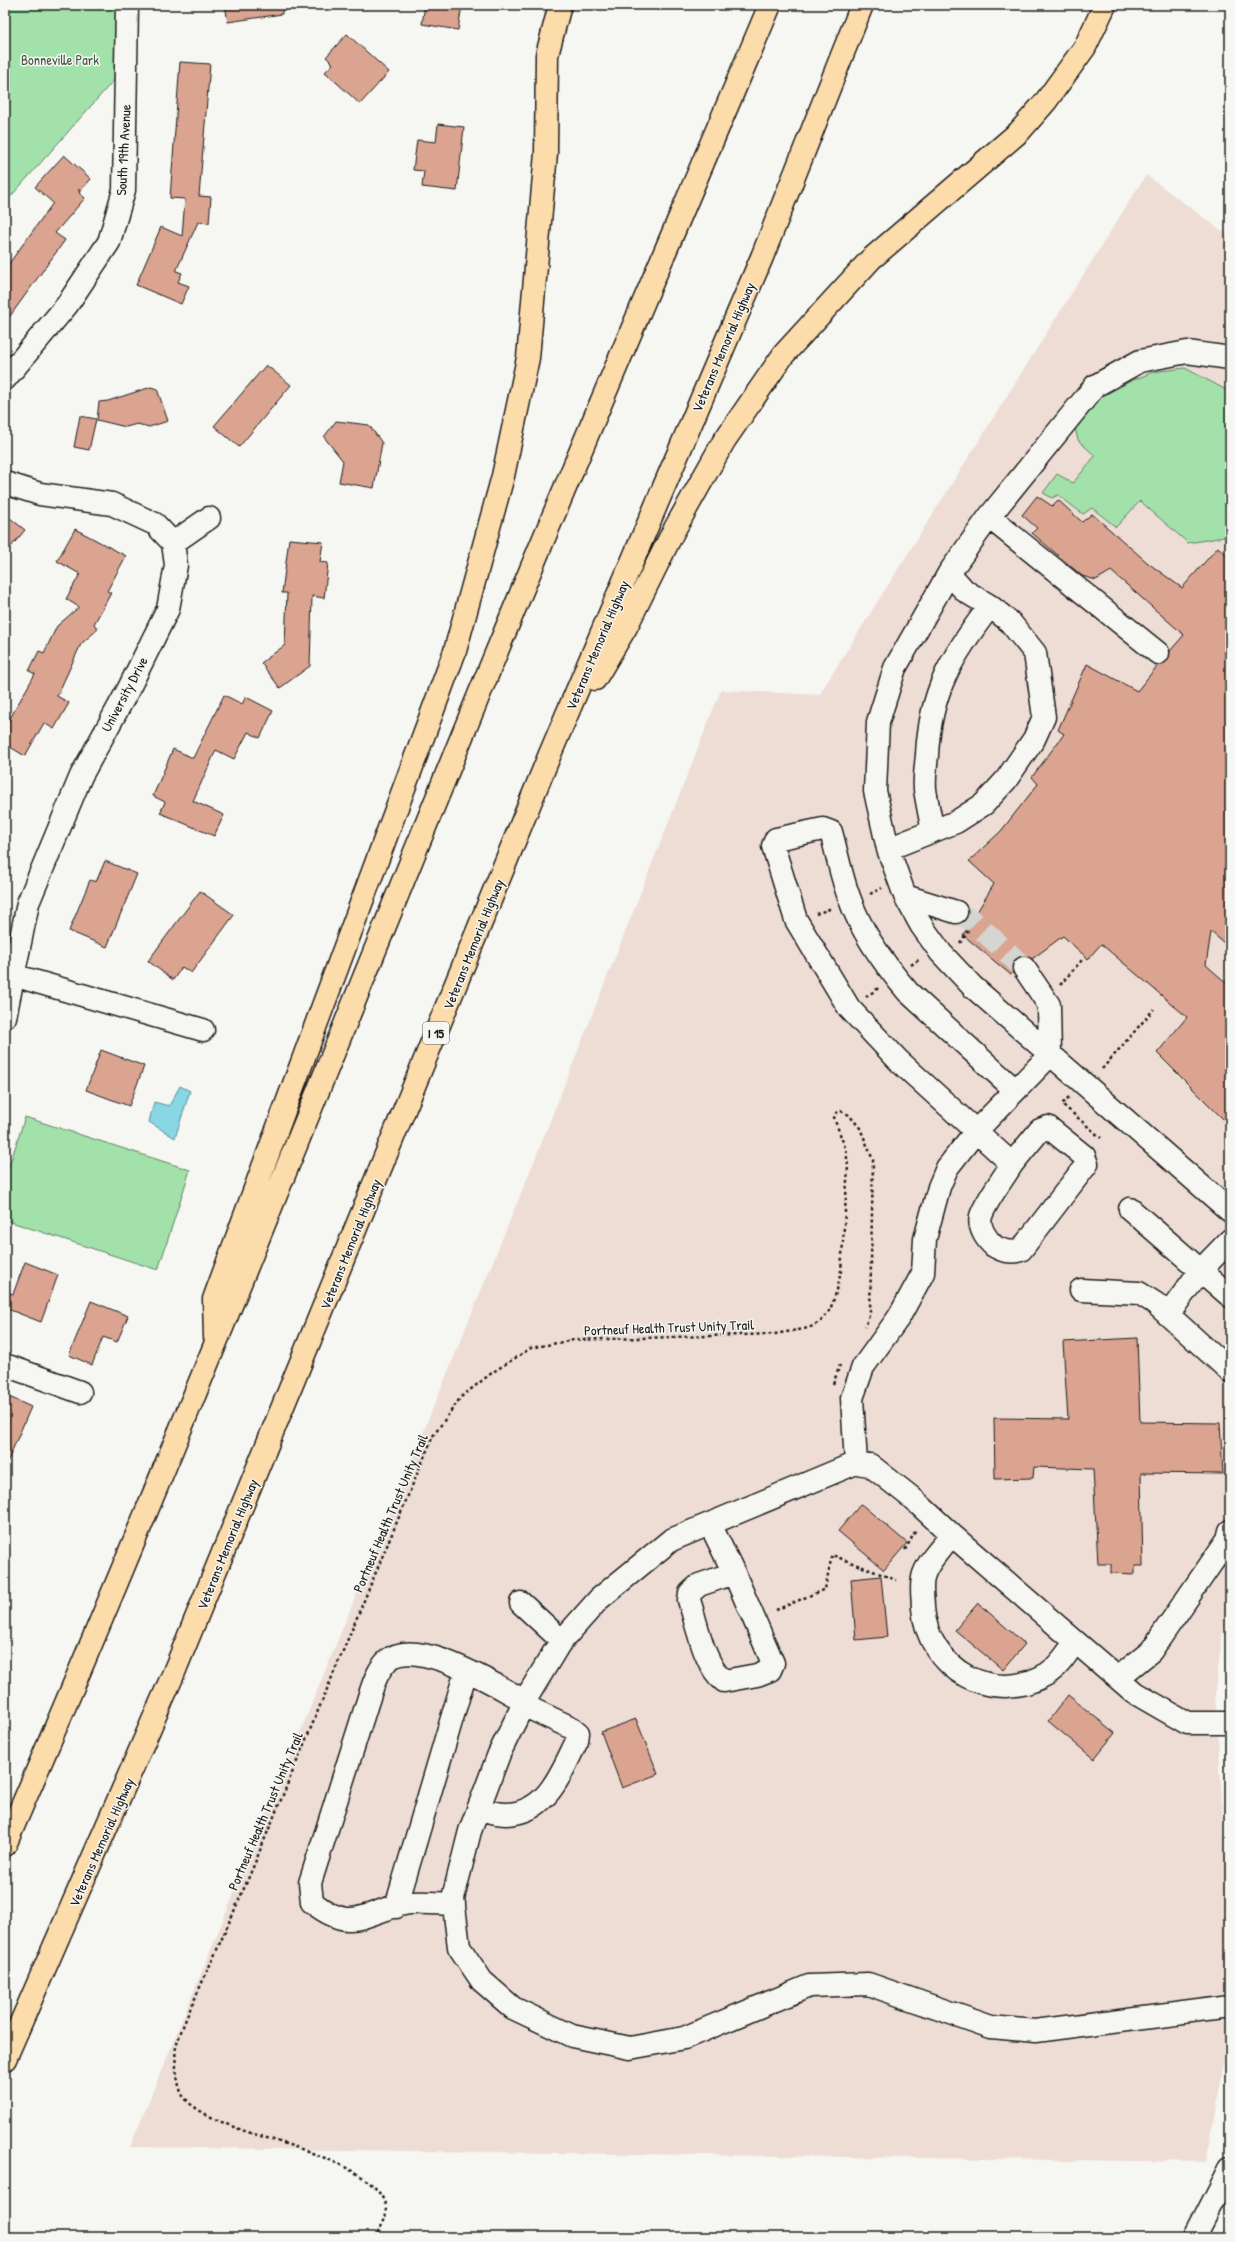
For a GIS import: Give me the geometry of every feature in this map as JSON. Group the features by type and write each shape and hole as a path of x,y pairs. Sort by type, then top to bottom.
{"highway":[{"path":"215,1348 214,1299 455,651 504,476 528,358 546,153 550,5"},
{"path":"548,55 560,5"},
{"path":"5,1845 84,1664 215,1348 498,649 770,5"},
{"name":"Veterans Memorial Highway","path":"5,2059 172,1677 550,754 762,257 862,5"},
{"path":"550,754 626,627 673,532 724,441 784,354 871,259 1018,132 1046,100 1085,47 1105,5"}],"street":[{"name":"South 19th Avenue","path":"5,379 67,305 109,242 124,190 127,5"},
{"path":"1230,358 1187,352 1140,361 1095,386 989,517 949,572 895,668 878,722 875,791 896,891 941,953 973,987 1230,1211"},
{"path":"5,483 40,494 112,504 155,524 173,543 209,518"},
{"path":"989,517 1158,653"},
{"name":"University Drive","path":"5,1017 28,903 80,776 128,690 168,609 176,565 173,543"},
{"path":"888,849 956,822 984,804 1006,780 1034,739 1044,716 1035,653 1010,622 990,606 965,591 949,572"},
{"path":"933,831 925,788 928,730 936,695 950,664 969,634 990,606"},
{"path":"1012,1164 899,1062 849,1008 796,920 773,846 776,839 823,829 831,832 849,897 867,936 895,977 908,992 1015,1090"},
{"path":"896,891 956,912"},
{"path":"856,1463 852,1398 863,1368 899,1317 923,1273 925,1239 939,1187 947,1168 976,1131 1050,1055 1049,1005 1024,968"},
{"path":"13,975 203,1030"},
{"path":"1048,1127 1084,1156 1087,1164 1021,1250 1014,1252 999,1249 988,1240 982,1229 981,1217 1012,1164 1040,1130 1048,1127"},
{"path":"1130,1209 1230,1296"},
{"path":"1168,1315 1200,1271 1230,1240"},
{"path":"1081,1290 1139,1293 1168,1315 1230,1371"},
{"path":"5,1365 80,1392"},
{"path":"1230,1723 1188,1722 1135,1693 952,1535 912,1498 870,1465 856,1463 671,1540 599,1599 561,1640 524,1703 499,1754 468,1839 453,1898 459,1948 482,1982 513,2008 572,2036 630,2048 684,2038 809,1986 868,1984 991,2027 1035,2031 1230,2006"},
{"path":"710,1524 734,1573 773,1663 770,1670 757,1675 724,1681 715,1674 709,1662 689,1600 690,1593 699,1586 734,1573"},
{"path":"1118,1678 1152,1651 1221,1550 1228,1539 1230,1531"},
{"path":"952,1535 923,1575 922,1588 925,1623 932,1641 945,1660 969,1678 995,1686 1026,1683 1048,1673 1058,1665 1075,1642"},
{"path":"521,1603 561,1640"},
{"path":"454,1904 431,1904 418,1902 396,1907 364,1918 341,1919 328,1914 312,1902 310,1883 378,1673 388,1660 404,1652 426,1654 466,1671 572,1728 578,1733 577,1741 553,1789 542,1801 521,1810 506,1814 478,1809"},
{"path":"396,1907 466,1671"},
{"path":"1195,2237 1230,2169"}],"path":[{"path":"865,896 896,891"},
{"path":"813,916 835,907"},
{"path":"959,944 968,931"},
{"path":"909,967 921,959"},
{"path":"1057,988 1082,960"},
{"path":"864,999 882,986"},
{"path":"1102,1069 1154,1009"},
{"path":"1072,1095 1062,1104 1101,1138"},
{"name":"Portneuf Health Trust Unity Trail","path":"373,2237 378,2232 387,2213 383,2197 374,2185 352,2171 329,2160 241,2130 201,2111 183,2096 178,2078 176,2050 187,2017 247,1880 433,1436 461,1397 493,1372 531,1348 573,1340 775,1334 809,1328 821,1320 830,1310 842,1271 848,1166 846,1150 834,1118 836,1113 841,1110 849,1115 860,1128 873,1160 870,1313 864,1329"},
{"path":"833,1387 835,1375 842,1362"},
{"path":"906,1550 916,1530"},
{"path":"776,1610 825,1589 832,1555 896,1580"}],"shaded area":[{"path":"1146,175 1230,237 1230,1616 1223,1631 1215,1692 1230,1923 1230,2020 1207,2162 130,2147 531,1169 721,690 819,695"}],"green space":[{"name":"Bonneville Park","path":"5,5 136,5 137,54 5,203"},
{"path":"1185,368 1230,392 1230,536 1188,543 1140,501 1116,527 1092,508 1083,514 1058,495 1052,498 1043,493 1057,474 1073,483 1095,456 1078,440 1074,424 1101,397 1129,382 1153,372"},
{"path":"25,1117 190,1170 158,1270 5,1220 5,1179"}],"water":[{"path":"180,1086 190,1091 175,1138 149,1122 154,1102 169,1106"}],"building":[{"path":"225,5 282,5 282,14 228,22"},
{"path":"425,5 462,5 458,30 422,24"},
{"path":"347,34 389,72 360,104 325,72 333,64 326,57"},
{"path":"180,62 210,64 199,196 211,197 209,223 198,222 176,271 182,273 178,282 189,286 181,304 136,285 161,227 182,236 185,199 170,198"},
{"path":"438,124 464,127 457,191 422,187 424,171 413,170 417,140 436,142"},
{"path":"64,155 91,179 81,190 78,190 80,191 79,193 85,198 55,233 65,240 5,323 5,269 53,203 35,187"},
{"path":"266,365 291,385 239,447 214,426"},
{"path":"151,387 157,389 168,421 149,427 137,424 126,427 97,420 99,402 108,401"},
{"path":"80,416 96,419 89,450 74,447"},
{"path":"336,421 369,425 382,443 374,488 339,482 343,461 324,437"},
{"path":"1037,496 1052,506 1058,500 1082,522 1092,514 1148,563 1182,588 1218,547 1230,558 1230,948 1211,932 1206,965 1230,986 1230,1126 1157,1053 1187,1017 1101,944 1088,959 1063,936 1032,959 1024,956 1017,958 1013,963 1013,973 1011,975 963,935 994,884 969,861 1001,831 1038,784 1032,777 1064,734 1058,730 1087,664 1137,691 1158,665 1167,661 1170,651 1184,635 1111,571 1096,580 1082,576 1032,533 1037,528 1022,515"},
{"path":"5,514 25,530 5,554"},
{"path":"75,529 126,556 107,591 111,593 94,624 98,629 81,644 57,696 69,703 54,729 44,723 25,756 5,744 5,727 35,674 29,671 39,651 44,653 57,626 79,607 66,599 80,574 57,561"},
{"path":"289,539 323,542 320,562 328,563 324,598 312,596 310,666 280,688 261,663 285,645 287,593 282,593"},
{"path":"224,695 242,704 246,697 273,711 260,738 248,732 234,759 216,750 193,801 224,815 214,836 160,813 165,802 153,796 173,749 193,758"},
{"path":"105,861 137,874 107,947 69,931 90,880 96,882"},
{"path":"200,891 234,915 191,973 182,967 173,980 148,961"},
{"path":"101,1050 144,1066 129,1106 86,1090"},
{"path":"25,1262 58,1275 41,1322 5,1308 5,1291 13,1294"},
{"path":"91,1301 128,1316 117,1342 103,1337 92,1365 69,1355"},
{"path":"1137,1338 1140,1422 1220,1423 1223,1474 1141,1473 1143,1566 1135,1566 1135,1574 1111,1573 1111,1564 1098,1564 1093,1469 1034,1467 1033,1478 995,1479 994,1418 1068,1419 1063,1342"},
{"path":"5,1395 31,1407 5,1467"},
{"path":"861,1504 907,1543 884,1570 838,1531"},
{"path":"881,1576 887,1637 856,1640 851,1579"},
{"path":"978,1603 1025,1644 1003,1670 955,1630"},
{"path":"1068,1695 1115,1733 1094,1759 1048,1721"},
{"path":"636,1719 658,1774 622,1788 601,1732"}],"tunnel":[{"path":"956,912 973,921 1024,968"}]}
